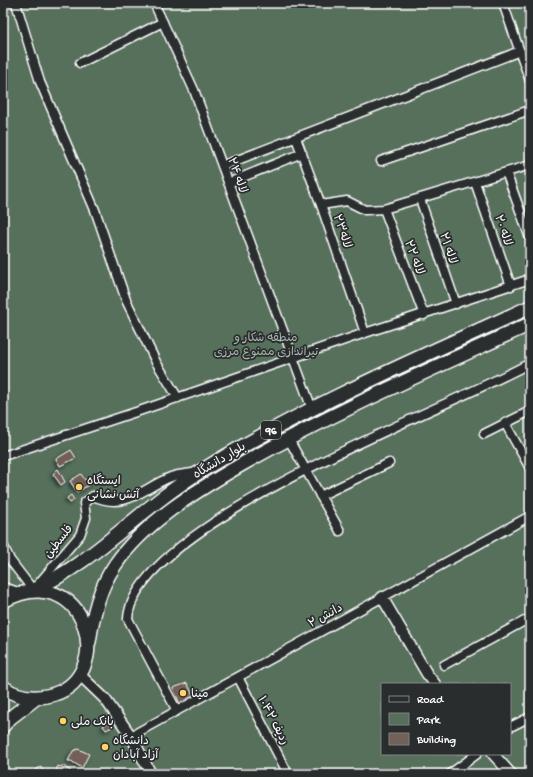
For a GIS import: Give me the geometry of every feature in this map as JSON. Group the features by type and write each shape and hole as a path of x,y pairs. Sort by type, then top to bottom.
{"main road":[{"name":"بلوار دانشگاه","path":"33,590 54,580 73,568 171,490 198,472 254,439 312,408 530,306"},
{"name":"بلوار دانشگاه","path":"89,642 93,619 103,588 114,566 127,550 146,531 206,486 288,438 350,406 530,324"},
{"name":"96","path":"3,601 18,593 33,590 50,592 65,599 73,607 86,626 89,642 86,659 79,674 68,687 53,695 36,698 20,696 3,687"},
{"name":"96","path":"3,726 36,698"}],"street":[{"path":"16,3 40,82 92,203 126,300 156,362 178,398"},
{"name":"لاله ۲۴","path":"154,3 194,90 292,358 312,408"},
{"path":"503,3 530,81"},
{"path":"80,63 163,22"},
{"path":"222,166 520,51"},
{"path":"380,161 530,110"},
{"name":"لاله۲۳","path":"296,138 365,332"},
{"path":"228,183 302,153"},
{"path":"321,205 347,201 365,210 384,209 530,165"},
{"path":"506,172 530,238"},
{"name":"لاله ۲۰","path":"475,182 511,286"},
{"name":"لاله ۲۱","path":"420,199 456,304"},
{"name":"لاله ۲۲","path":"384,209 424,315"},
{"path":"3,456 178,398 365,332 424,315 530,279"},
{"path":"177,711 128,619 128,611 133,596 146,579 187,542 230,511 363,441 530,363"},
{"path":"484,434 530,410"},
{"path":"505,423 530,468"},
{"path":"288,438 340,531"},
{"path":"320,496 389,463"},
{"name":"فلسطین","path":"33,590 80,535 86,518 84,503 93,496 106,502 126,500 172,476 198,472"},
{"name":"دانش ۲","path":"131,736 530,516"},
{"path":"3,545 10,560 33,590"},
{"path":"3,588 18,593"},
{"path":"382,597 427,674 434,683"},
{"path":"444,665 530,618"},
{"path":"79,674 105,699 131,736 151,774"},
{"name":"ردیف ۱۰۴۲","path":"238,677 288,774"},
{"path":"511,726 530,716"},
{"path":"450,774 476,755"},
{"path":"494,755 511,774"}],"green space":[{"name":"منطقه شکار و تیراندازی ممنوع مرزی","path":"3,3 530,3 530,774 3,774"}],"building":[{"path":"71,450 76,458 60,466 56,459"},
{"path":"58,469 65,482 61,485 53,474"},
{"name":"ایستگاه آتش نشانی","path":"81,474 85,480 89,477 92,483 77,492 70,481"},
{"path":"71,495 74,500 70,503 67,498"},
{"name":"مینا","path":"187,683 194,697 180,704 173,688"},
{"path":"109,722 112,727 106,730 103,726"},
{"path":"78,749 89,754 82,768 71,761 68,761 73,751"},
{"path":"63,765 68,770 69,769 72,774 54,774 58,766 61,767"},
{"path":"41,767 43,771 37,774 35,770"}],"place":[{"name":"ایستگاه آتش نشانی","path":"79,487"},
{"name":"مینا","path":"183,693"},
{"name":"بانک ملی","path":"63,721"},
{"name":"دانشگاه آزاد آبادان","path":"105,747"}]}
